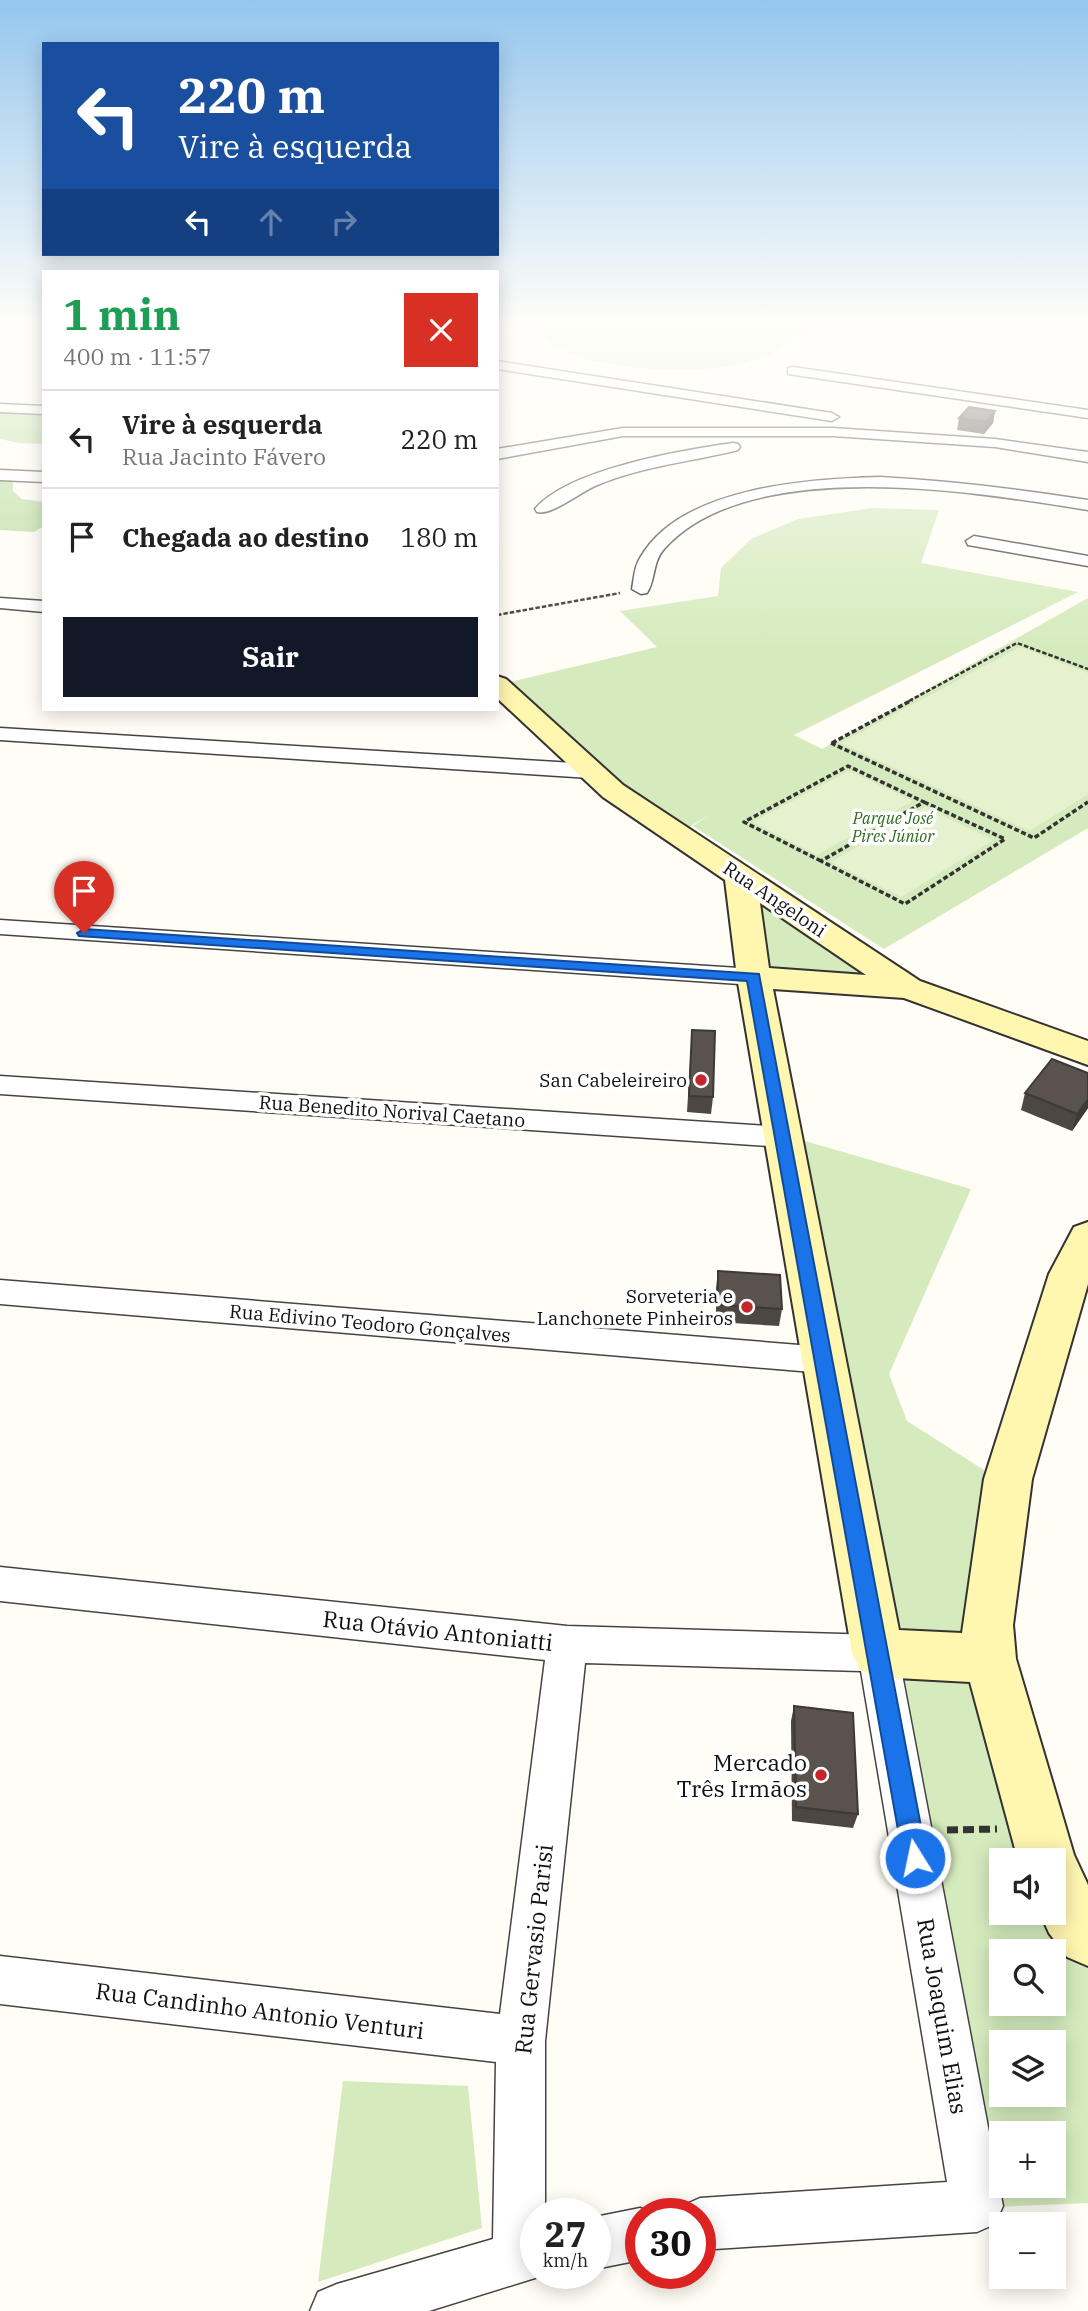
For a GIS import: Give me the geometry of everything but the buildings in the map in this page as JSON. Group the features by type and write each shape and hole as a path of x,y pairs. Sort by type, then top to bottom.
{"street":[{"path":"499,454 612,434"},
{"path":"845,434 908,444"},
{"path":"929,434 932,438"},
{"path":"543,509 580,486 630,467 704,451 760,443 855,439 908,444 932,438 995,443 1088,457"},
{"path":"499,443 516,450"},
{"path":"0,475 42,477"},
{"path":"641,589 646,561 670,532 696,515 740,497 780,489 902,477 1088,505"},
{"path":"974,541 1088,561"},
{"path":"0,603 42,607"},
{"name":"Rua Angeloni","path":"499,686 613,791 908,988 1088,1054"},
{"path":"0,734 590,771"},
{"path":"513,765 556,740"},
{"name":"Rua Joaquim Elias","path":"716,2223 977,2206 754,977 740,876"},
{"path":"0,927 908,988"},
{"name":"Rua Benedito Norival Caetano","path":"0,1085 783,1137"},
{"path":"1044,1848 995,1677 987,1625 1008,1479 1070,1274 1088,1237"},
{"name":"Rua Edivino Teodoro Gonçalves","path":"0,1292 824,1360"},
{"name":"Rua Otávio Antoniatti","path":"0,1584 568,1644 878,1653"},
{"name":"Rua Gervasio Parisi","path":"525,2198 521,2041 568,1644"},
{"path":"878,1653 995,1677"},
{"path":"1066,1902 1088,1936"},
{"name":"Rua Candinho Antonio Venturi","path":"0,1980 521,2041"},
{"path":"337,2311 520,2257"}],"path":[{"path":"499,615 641,589"},
{"path":"1088,669 1017,643 831,743 1034,838 1088,802"},
{"path":"848,766 924,802 1005,839 905,904 744,822 848,766"},
{"path":"821,861 924,802"},
{"path":"911,1831 1007,1848"}],"green space":[{"path":"0,434 42,434 42,444 0,439"},
{"path":"0,481 13,482 13,491 22,499 42,502 42,527 34,532 0,530"},
{"name":"Parque José Pires Júnior","path":"873,508 939,510 921,563 1078,592 794,735 822,749 1088,598 1088,828 884,949 693,826 711,814 686,829 623,788 506,683 657,647 620,611 718,596 721,568 751,539 798,519"},
{"path":"1020,647 1088,673 1088,794 1030,831 841,743"},
{"path":"849,771 913,801 817,855 753,822"},
{"name":"Parque José Pires Júnior","path":"925,807 993,840 901,897 831,862"},
{"path":"748,886 892,983 760,973"},
{"path":"791,1137 971,1189 889,1374 907,1421 998,1479 982,1652 886,1644"},
{"path":"889,1662 981,1670 1033,1848 989,1848 989,1925 1059,1925 1088,1959 1088,2203 995,2207 993,2198 1066,2198 1066,2121 989,2121 989,2176"},
{"path":"343,2081 468,2086 482,2228 318,2282"}],"place":[{"name":"San Cabeleireiro","path":"701,1080"},
{"name":"Sorveteria e Lanchonete Pinheiros","path":"747,1307"},
{"name":"Mercado Três Irmãos","path":"821,1775"}],"route":[{"path":"84,933 754,977 915,1858"}]}
